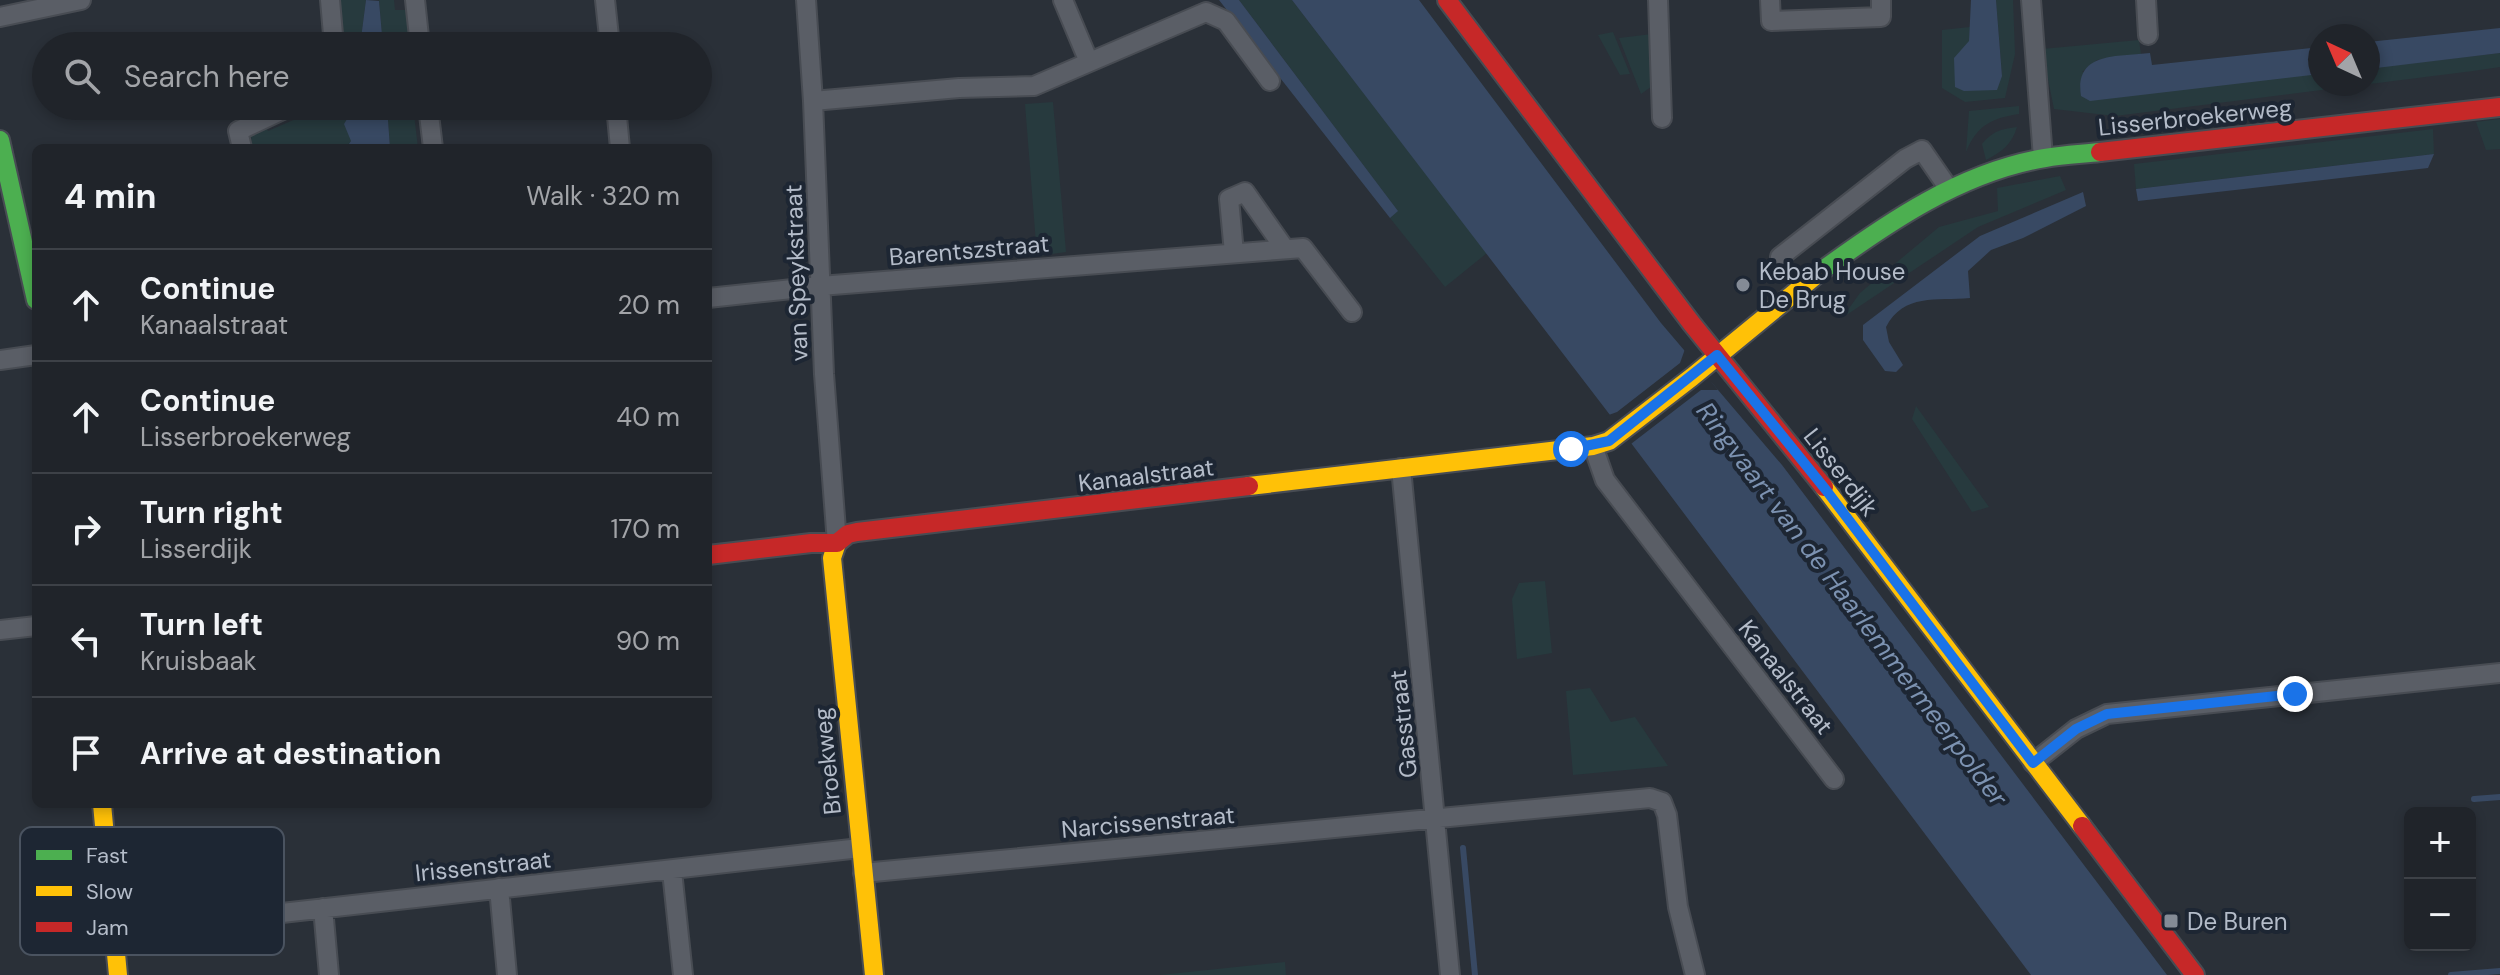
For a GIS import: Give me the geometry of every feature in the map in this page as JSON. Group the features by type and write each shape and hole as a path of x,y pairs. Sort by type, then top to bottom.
{"main road":[{"name":"Lisserdijk","path":"1447,0 2195,975"},
{"name":"Lisserbroekerweg","path":"1620,433 1816,276 1901,214 1949,189 2008,166 2043,158 2500,107"},
{"path":"0,140 32,282"},
{"name":"Kanaalstraat","path":"712,555 837,543 848,534 857,532 1593,446 1609,441 1620,433"},
{"name":"Broekweg","path":"837,543 833,550 833,569 874,975"},
{"path":"116,955 118,975"}],"street":[{"path":"0,17 81,0"},
{"path":"330,0 333,32"},
{"path":"415,0 418,32"},
{"path":"605,0 608,32"},
{"name":"van Speykstraat","path":"806,0 837,543"},
{"path":"1063,0 1089,62"},
{"path":"1658,0 1662,118"},
{"path":"1770,0 1771,21 1881,17 1881,0"},
{"path":"2031,0 2043,158"},
{"path":"2146,0 2148,35"},
{"path":"813,101 959,88 1034,86 1206,12 1226,21 1270,81"},
{"path":"241,144 238,131 261,120"},
{"path":"430,120 433,144"},
{"path":"617,120 620,144"},
{"path":"1780,257 1905,159 1922,150 1949,189"},
{"path":"1234,253 1229,199 1245,192 1285,249 1303,248 1352,312"},
{"name":"Barentszstraat","path":"712,298 820,286 1285,249"},
{"path":"0,360 32,356"},
{"name":"Kanaalstraat","path":"1593,446 1605,480 1834,779"},
{"name":"Gasstraat","path":"1401,468 1450,975"},
{"path":"0,630 32,626"},
{"path":"2033,763 2076,729 2107,714 2500,673"},
{"name":"Narcissenstraat","path":"863,873 1650,798 1662,802 1667,815 1678,907 1695,975"},
{"name":"Irissenstraat","path":"284,913 860,848"},
{"path":"672,871 683,975"},
{"path":"499,888 507,975"},
{"path":"323,908 329,975"}],"green space":[{"path":"339,0 366,0 362,32 340,32"},
{"path":"379,0 394,0 395,10 408,10 410,32 382,32"},
{"path":"1239,0 1292,0 1487,253 1445,287 1390,218 1397,210"},
{"path":"1996,0 2013,0 2015,54 2005,98 1965,102 1942,88 1942,30 1970,27 1969,41 2002,76"},
{"path":"1613,32 1630,74 1620,75 1598,35"},
{"path":"1652,34 1655,84 1641,94 1619,38"},
{"path":"2139,40 2141,54 2097,60 2082,72 2308,74 2308,92 2115,116 2054,109 2042,49"},
{"path":"2500,53 2500,67 2380,83 2380,67"},
{"path":"1053,102 1066,252 1037,256 1025,104"},
{"path":"2019,106 2019,114 1993,121 1980,129 1966,152 1969,111"},
{"path":"2500,119 2500,149 2486,150 2476,122"},
{"path":"293,120 353,120 349,144 252,144 251,135 266,126 268,131"},
{"path":"388,120 415,120 418,144 390,144"},
{"path":"2017,127 2006,147 1986,160 1982,144 1998,131"},
{"path":"2433,129 2434,154 2136,189 2134,164"},
{"path":"2060,176 2066,190 1978,227 1842,318 1860,293 1939,227 1998,211 1997,188"},
{"path":"1916,406 1989,507 1972,512 1912,419"},
{"path":"1545,581 1552,653 1517,659 1512,599 1519,583"},
{"path":"1590,688 1611,722 1635,717 1668,766 1573,775 1566,691"},
{"path":"1285,962 1286,975 1160,975"}],"water":[{"path":"366,0 379,1 382,32 362,32"},
{"path":"1219,0 1239,0 1398,211 1390,218"},
{"name":"Ringvaart van de Haarlemmermeerpolder","path":"1292,0 1419,0 1661,323 1782,465 2167,975 2031,975 1610,415"},
{"path":"1971,0 1996,0 2002,76 1997,90 1964,91 1955,87 1954,58 1969,41"},
{"path":"2500,28 2500,53 2380,68 2380,41"},
{"path":"2308,48 2308,75 2090,101 2081,96 2084,71 2101,59 2150,53 2152,65"},
{"path":"346,120 388,120 390,144 349,144 351,141 344,124"},
{"path":"2434,154 2428,168 2138,201 2136,189"},
{"path":"2083,192 2086,206 2023,238 1991,250 1968,271 1970,298 1922,301 1893,316 1886,327 1889,342 1903,365 1896,372 1885,371 1863,340 1863,325 1980,236"}],"pier":[{"path":"1685,349 1718,390 1701,390 1627,447 1606,416 1617,412 1680,363"}],"waterway":[{"path":"2474,799 2500,797"},
{"path":"1463,848 1475,975"},
{"path":"2451,975 2500,971"}],"traffic: fast":[{"path":"0,140 32,282"},
{"path":"1820,272 1898,218 1955,187 2014,165 2100,152"}],"traffic: slow":[{"path":"1249,486 1593,446 1609,441 1820,272"},
{"path":"1824,487 2082,826"},
{"path":"837,543 832,558 874,975"},
{"path":"102,808 104,827"},
{"path":"116,955 118,975"}],"traffic: jam":[{"path":"1447,0 1692,324 1824,487"},
{"path":"2100,152 2500,107"},
{"path":"712,555 837,543 848,534 857,532 1249,486"},
{"path":"2082,826 2195,975"}],"place":[{"name":"Kebab House De Brug","path":"1743,285"},
{"name":"De Buren","path":"2171,921"}],"route":[{"path":"1571,449 1609,441 1717,355 1826,490 2033,763 2076,729 2107,714 2295,694"}]}
